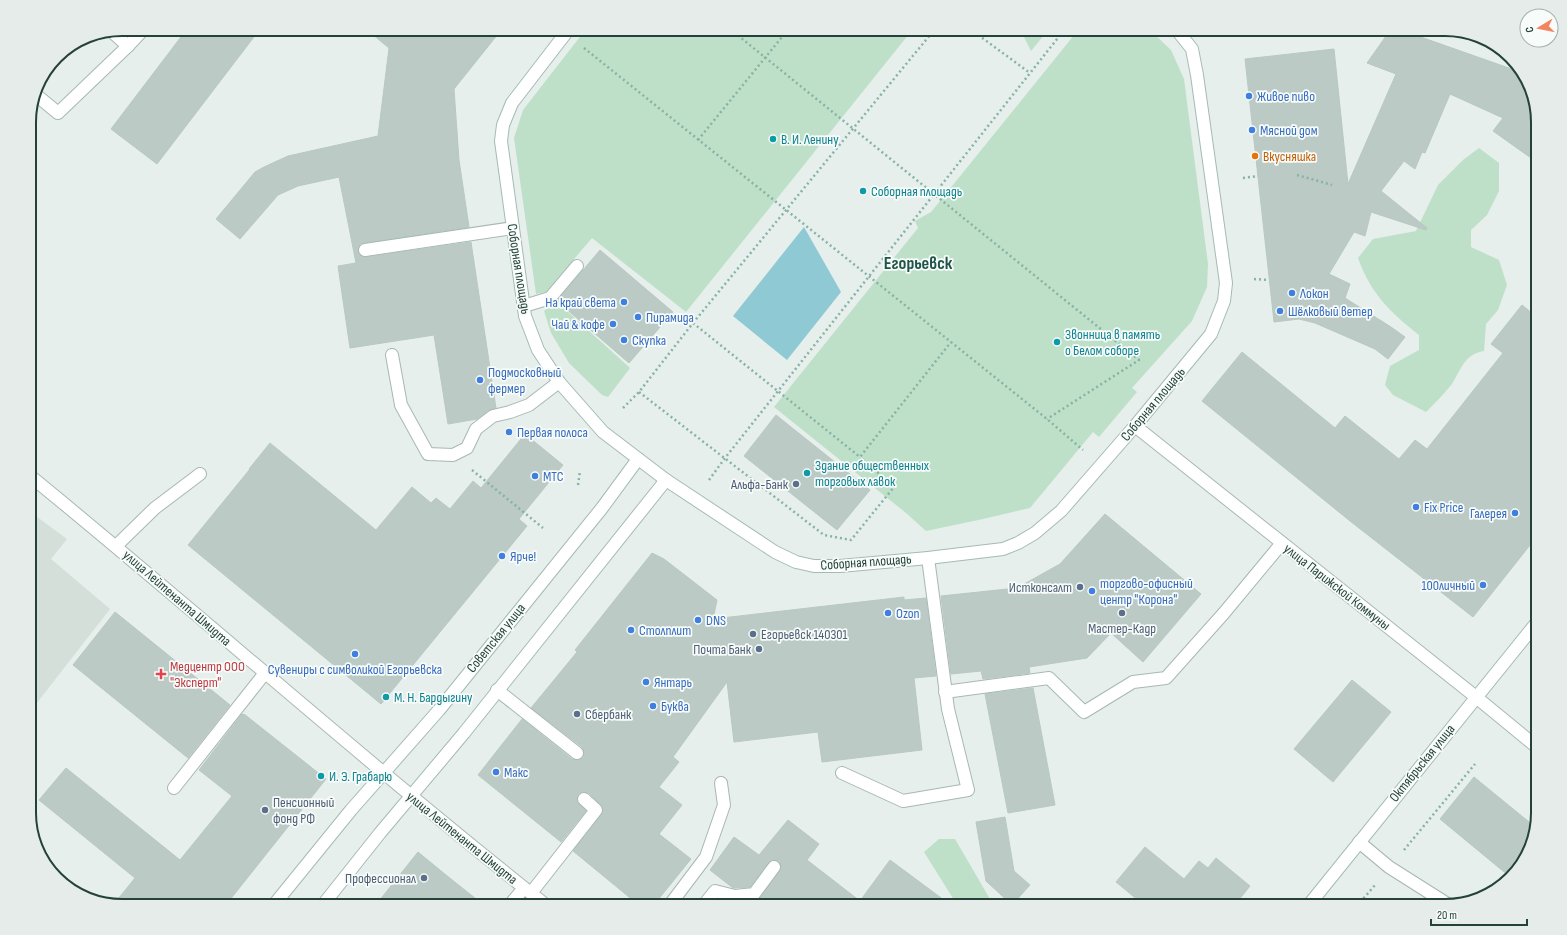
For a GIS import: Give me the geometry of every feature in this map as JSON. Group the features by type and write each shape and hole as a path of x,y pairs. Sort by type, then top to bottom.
{"main road":[{"path":"117,36 128,46"},
{"path":"40,98 58,113 137,36"},
{"name":"Соборная площадь","path":"563,36 512,103 504,125 501,141 525,316 538,350 559,382 603,432 666,480 776,552 796,562 814,566 840,566 1003,549 1035,534 1061,511 1211,334 1224,301 1226,283 1197,75 1192,49 1182,36"},
{"path":"365,250 513,228"},
{"path":"524,306 550,298 577,266"},
{"path":"392,355 401,405 428,454 453,455 467,448 476,429 493,416 529,405 559,382"},
{"name":"улица Парижской Коммуны","path":"1134,426 1531,742"},
{"name":"Советская улица","path":"279,899 383,773 439,710 602,508 638,459"},
{"path":"116,546 155,508 200,474"},
{"path":"328,899 498,690 666,480"},
{"name":"улица Лейтенанта Шмидта","path":"36,481 116,546 411,797 538,899"},
{"path":"946,692 1049,678 1084,712 1133,682 1166,678 1224,614 1282,543"},
{"path":"842,772 903,800 968,790 948,709 928,558"},
{"name":"Октябрьская улица","path":"1314,899 1531,630"},
{"path":"174,788 265,673"},
{"path":"498,690 577,754"},
{"path":"674,899 706,857 724,805 721,783"},
{"path":"517,899 527,890 596,810 584,800"},
{"path":"1359,842 1389,867 1440,899"},
{"path":"709,899 715,891 735,896 754,894 774,867"}],"path":[{"path":"573,36 698,140 1047,419 1086,453"},
{"path":"739,36 1139,360 1047,419"},
{"path":"698,140 766,58 782,36"},
{"path":"623,408 639,392 929,36"},
{"path":"980,36 1030,73"},
{"path":"709,480 1059,36"},
{"path":"1297,175 1332,185"},
{"path":"1243,178 1258,176"},
{"path":"1254,279 1270,280"},
{"path":"639,392 824,535 851,540 894,486 693,324"},
{"path":"860,458 951,342"},
{"path":"453,455 544,528"},
{"path":"578,485 580,471"},
{"path":"1364,899 1475,764"}],"shaded area":[{"path":"36,516 67,539 51,559 110,609 36,704"}],"green space":[{"path":"581,36 907,36 686,312 592,238 546,292 536,294 514,138 523,110"},
{"path":"1024,36 1043,36 1031,51"},
{"path":"1073,36 1156,36 1171,50 1184,79 1208,264 1207,287 1192,321 1132,388 1137,392 1099,437 1093,432 1030,508 926,531 906,513 774,407 918,228 915,221 931,212"},
{"path":"1479,148 1499,163 1499,191 1487,215 1471,230 1471,247 1499,260 1507,285 1498,310 1486,324 1484,351 1472,355 1467,359 1452,384 1426,412 1393,395 1385,385 1390,366 1419,350 1419,335 1390,310 1382,301 1369,282 1358,258 1373,239 1416,231 1438,185 1463,160"},
{"path":"556,301 630,368 608,397 602,395 569,363 551,333 544,311"},
{"path":"939,839 955,839 990,899 953,899 924,852"}],"water":[{"path":"804,227 841,292 787,360 733,316"}],"building":[{"path":"182,36 255,36 157,164 111,129"},
{"path":"374,36 496,36 454,89 459,160 469,227 364,243 360,244 358,251 359,255 366,257 471,242 496,408 489,410 477,419 448,424 434,335 350,348 338,266 356,263 339,177 298,186 278,195 240,239 216,219 255,172 264,167 288,156 378,136 389,48"},
{"path":"1386,36 1418,36 1513,69 1522,84 1529,105 1531,117 1531,158 1493,131 1503,118 1450,94 1425,153 1422,152 1415,169 1404,161 1381,191 1427,228 1426,230 1371,212 1365,236 1354,232 1329,274 1350,284 1345,298 1405,337 1388,359 1375,349 1315,323 1299,319 1274,322 1245,59 1334,49 1348,184 1396,74 1367,63"},
{"path":"600,250 673,312 629,363 557,301"},
{"path":"1522,305 1531,312 1531,544 1473,617 1350,521 1202,401 1242,352 1335,428 1345,416 1399,459 1415,440 1427,449 1503,353 1491,344"},
{"name":"Здание общественных торговых лавок","path":"776,415 870,490 837,530 744,456"},
{"path":"525,434 563,465 519,519 527,526 381,704 188,545 270,443 376,530 412,487 431,503 436,498 450,509 473,481 481,488"},
{"name":"торгово-офисный центр \"Корона\"","path":"1105,514 1201,594 1143,662 1111,633 1087,658 1029,667 1030,673 983,679 981,671 951,674 941,596 1017,588 1060,564"},
{"path":"652,553 664,559 717,600 713,619 904,597 904,600 926,598 936,676 914,678 922,750 822,762 818,732 734,742 727,682 673,757 679,762 659,787 682,805 659,834 691,859 659,899 631,899 573,851 603,812 601,805 589,793 582,792 578,794 577,802 586,811 561,842 478,775 522,719 572,759 576,760 583,758 584,754 582,747 531,708 577,652 575,650"},
{"path":"115,612 230,705 188,758 73,665"},
{"path":"1352,680 1391,712 1333,782 1294,749"},
{"path":"1033,688 1055,805 1008,813 985,694"},
{"path":"242,714 244,714 326,779 231,899 118,899 135,878 39,800 66,768 180,860 232,796 199,770"},
{"path":"1474,777 1530,823 1524,846 1506,874 1440,819"},
{"path":"1005,817 1014,871 1030,885 1017,899 1006,899 986,881 976,822"},
{"path":"788,820 819,844 807,860 857,899 759,899 781,868 779,861 771,860 750,887 733,888 710,870 734,837 759,855"},
{"path":"1145,847 1184,879 1199,861 1208,868 1216,858 1250,886 1240,899 1137,899 1116,882"},
{"name":"Профессионал","path":"418,852 476,899 381,899"},
{"path":"890,860 943,899 861,899"}],"place":[{"name":"Живое пиво","path":"1249,96"},
{"name":"Мясной дом","path":"1252,130"},
{"name":"В. И. Ленину","path":"773,139"},
{"name":"Вкусняшка","path":"1255,156"},
{"name":"Соборная площадь","path":"863,191"},
{"name":"Локон","path":"1292,293"},
{"name":"На край света","path":"624,302"},
{"name":"Шёлковый ветер","path":"1280,311"},
{"name":"Пирамида","path":"638,317"},
{"name":"Чай & кофе","path":"613,324"},
{"name":"Скупка","path":"624,340"},
{"name":"Звонница в память о Белом соборе","path":"1057,342"},
{"name":"Подмосковный фермер","path":"480,380"},
{"name":"Первая полоса","path":"509,432"},
{"name":"Здание общественных торговых лавок","path":"807,473"},
{"name":"МТС","path":"535,476"},
{"name":"Альфа-Банк","path":"796,484"},
{"name":"Fix Price","path":"1416,507"},
{"name":"Галерея","path":"1515,513"},
{"name":"Ярче!","path":"502,556"},
{"name":"100личный","path":"1483,585"},
{"name":"Истконсалт","path":"1080,587"},
{"name":"торгово-офисный центр \"Корона\"","path":"1092,591"},
{"name":"Ozon","path":"888,613"},
{"name":"Мастер-Кадр","path":"1122,613"},
{"name":"DNS","path":"698,620"},
{"name":"Столплит","path":"631,630"},
{"name":"Егорьевск 140301","path":"753,634"},
{"name":"Почта Банк","path":"759,649"},
{"name":"Сувениры с символикой Егорьевска","path":"355,654"},
{"name":"Медцентр ООО \"Эксперт\"","path":"161,674"},
{"name":"Янтарь","path":"646,682"},
{"name":"М. Н. Бардыгину","path":"386,697"},
{"name":"Буква","path":"653,706"},
{"name":"Сбербанк","path":"577,714"},
{"name":"Макс","path":"496,772"},
{"name":"И. Э. Грабарю","path":"321,776"},
{"name":"Пенсионный фонд РФ","path":"265,810"},
{"name":"Профессионал","path":"424,878"}],"district":[{"name":"Егорьевск","path":"918,263"}]}
